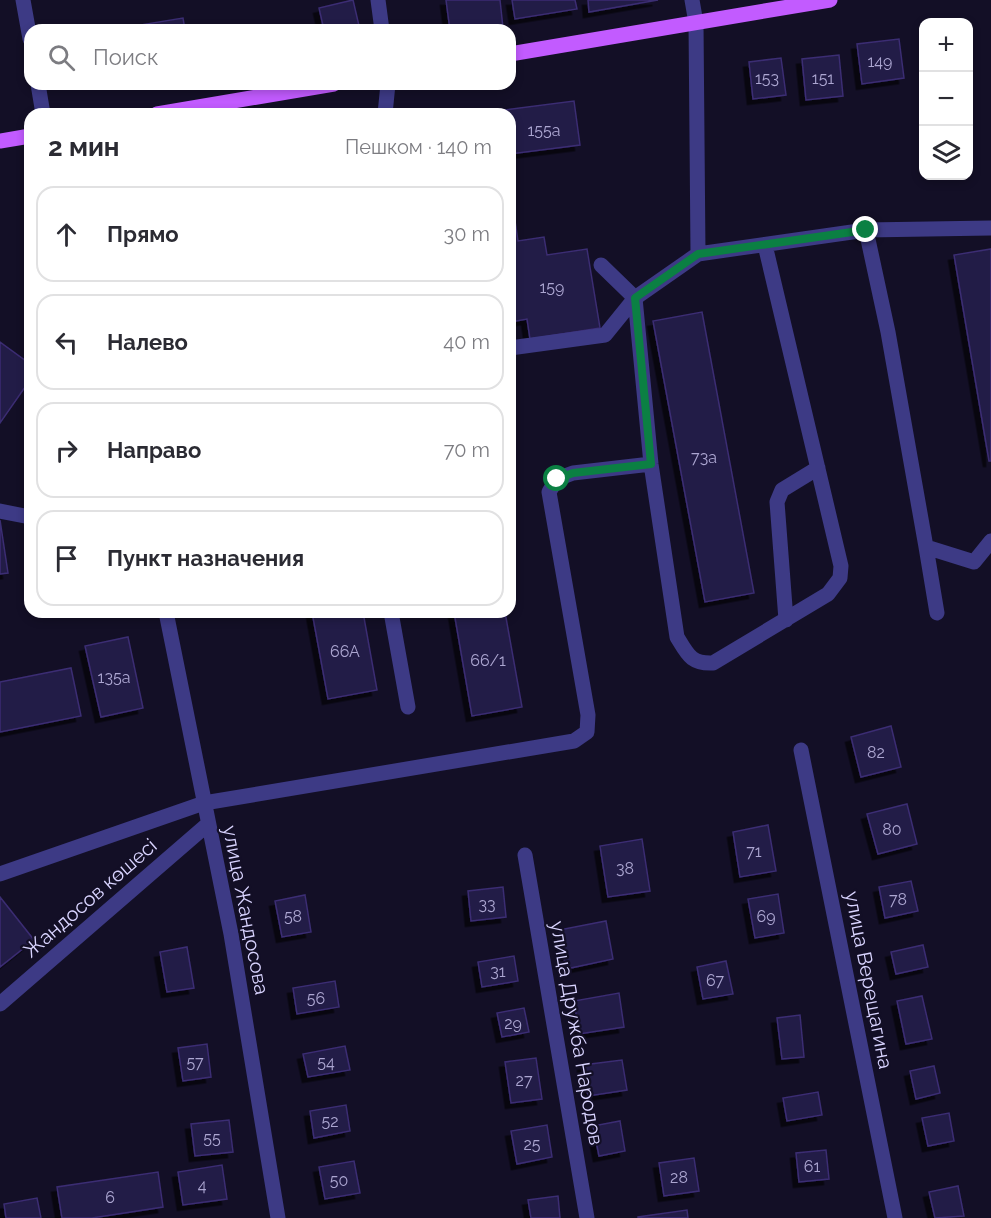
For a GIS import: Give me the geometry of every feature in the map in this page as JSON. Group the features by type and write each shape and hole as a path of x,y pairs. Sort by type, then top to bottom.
{"main road":[{"path":"516,53 830,0"},
{"path":"192,108 299,90"},
{"path":"0,141 24,136"}],"street":[{"path":"23,0 27,24"},
{"path":"378,0 381,24"},
{"path":"692,0 696,23 698,254"},
{"path":"39,90 42,108"},
{"path":"386,108 387,90"},
{"path":"516,347 605,335 635,298 698,254 866,230 991,228"},
{"path":"866,230 888,332 937,614"},
{"path":"601,265 635,298 651,464 677,637 688,656 700,664 713,663 828,594 840,578 841,566 765,245"},
{"path":"0,874 204,803 574,741 587,732 588,715 549,492 557,479 573,473 651,464"},
{"path":"786,620 777,502 782,490 791,482 818,468"},
{"path":"0,511 24,517"},
{"path":"926,548 974,562 991,542"},
{"name":"улица Жандосова","path":"167,618 231,934 275,1217"},
{"path":"392,618 408,707"},
{"name":"улица Верещагина","path":"801,750 895,1218"},
{"name":"Жандосов көшесі","path":"0,1004 208,824"},
{"name":"улица Дружба Народов","path":"525,855 587,1218"}],"building":[{"path":"353,0 359,24 323,24 319,8"},
{"path":"446,0 500,0 503,24 449,24"},
{"path":"512,0 575,0 577,9 515,19"},
{"path":"588,0 658,0 589,12"},
{"path":"183,18 184,24 146,24"},
{"path":"899,39 904,78 862,84 857,44"},
{"path":"839,55 843,96 806,100 802,59"},
{"path":"781,58 786,95 753,99 749,62"},
{"path":"574,101 580,145 516,153 516,109"},
{"path":"516,228 518,241 544,237 547,255 587,249 600,328 530,339 527,319 516,321"},
{"path":"991,249 991,461 989,461 954,255"},
{"path":"702,312 754,593 705,602 653,321"},
{"path":"0,342 24,360 24,389 0,423"},
{"path":"0,520 8,573 0,574"},
{"path":"313,618 364,618 377,690 328,699"},
{"path":"455,618 506,618 522,707 472,716"},
{"path":"128,637 143,708 101,717 85,646"},
{"path":"71,668 81,716 0,732 0,682"},
{"path":"891,726 901,767 861,777 851,737"},
{"path":"907,804 917,844 878,854 867,814"},
{"path":"768,825 776,871 740,877 733,832"},
{"path":"642,839 650,891 608,897 600,846"},
{"path":"911,881 918,911 885,918 879,887"},
{"path":"503,887 506,917 471,921 468,891"},
{"path":"778,894 784,933 755,938 748,899"},
{"path":"305,895 311,932 282,937 275,901"},
{"path":"0,897 34,940 0,967"},
{"path":"606,921 613,959 566,969 559,930"},
{"path":"923,945 928,967 896,974 891,952"},
{"path":"187,947 194,988 167,992 160,952"},
{"path":"514,956 518,981 482,987 478,962"},
{"path":"726,961 733,994 703,999 697,967"},
{"path":"335,981 339,1007 297,1014 293,988"},
{"path":"619,993 624,1027 579,1034 574,1001"},
{"path":"922,996 932,1039 906,1044 897,1001"},
{"path":"524,1008 529,1032 502,1037 497,1013"},
{"path":"800,1015 804,1057 782,1059 777,1018"},
{"path":"207,1044 211,1077 183,1081 178,1048"},
{"path":"345,1046 350,1070 308,1077 303,1054"},
{"path":"536,1058 542,1099 511,1103 505,1062"},
{"path":"622,1060 627,1090 588,1096 583,1065"},
{"path":"934,1066 940,1093 916,1099 910,1071"},
{"path":"818,1092 822,1115 787,1121 783,1098"},
{"path":"346,1105 350,1131 314,1138 310,1111"},
{"path":"949,1113 954,1141 928,1146 922,1118"},
{"path":"229,1120 233,1152 195,1156 191,1124"},
{"path":"620,1121 625,1151 599,1156 593,1126"},
{"path":"547,1125 552,1157 517,1164 511,1131"},
{"path":"826,1150 829,1179 799,1182 796,1153"},
{"path":"694,1158 699,1191 664,1196 659,1163"},
{"path":"354,1161 360,1193 325,1199 319,1167"},
{"path":"222,1165 227,1199 183,1205 178,1172"},
{"path":"158,1172 163,1207 92,1218 62,1218 57,1187"},
{"path":"958,1186 964,1216 935,1218 929,1192"},
{"path":"558,1196 560,1218 531,1218 528,1200"},
{"path":"37,1198 41,1218 6,1218 4,1204"},
{"path":"687,1210 688,1218 638,1218 638,1217"}],"route":[{"path":"557,479 573,473 651,464 635,298 698,254 866,230"}]}
